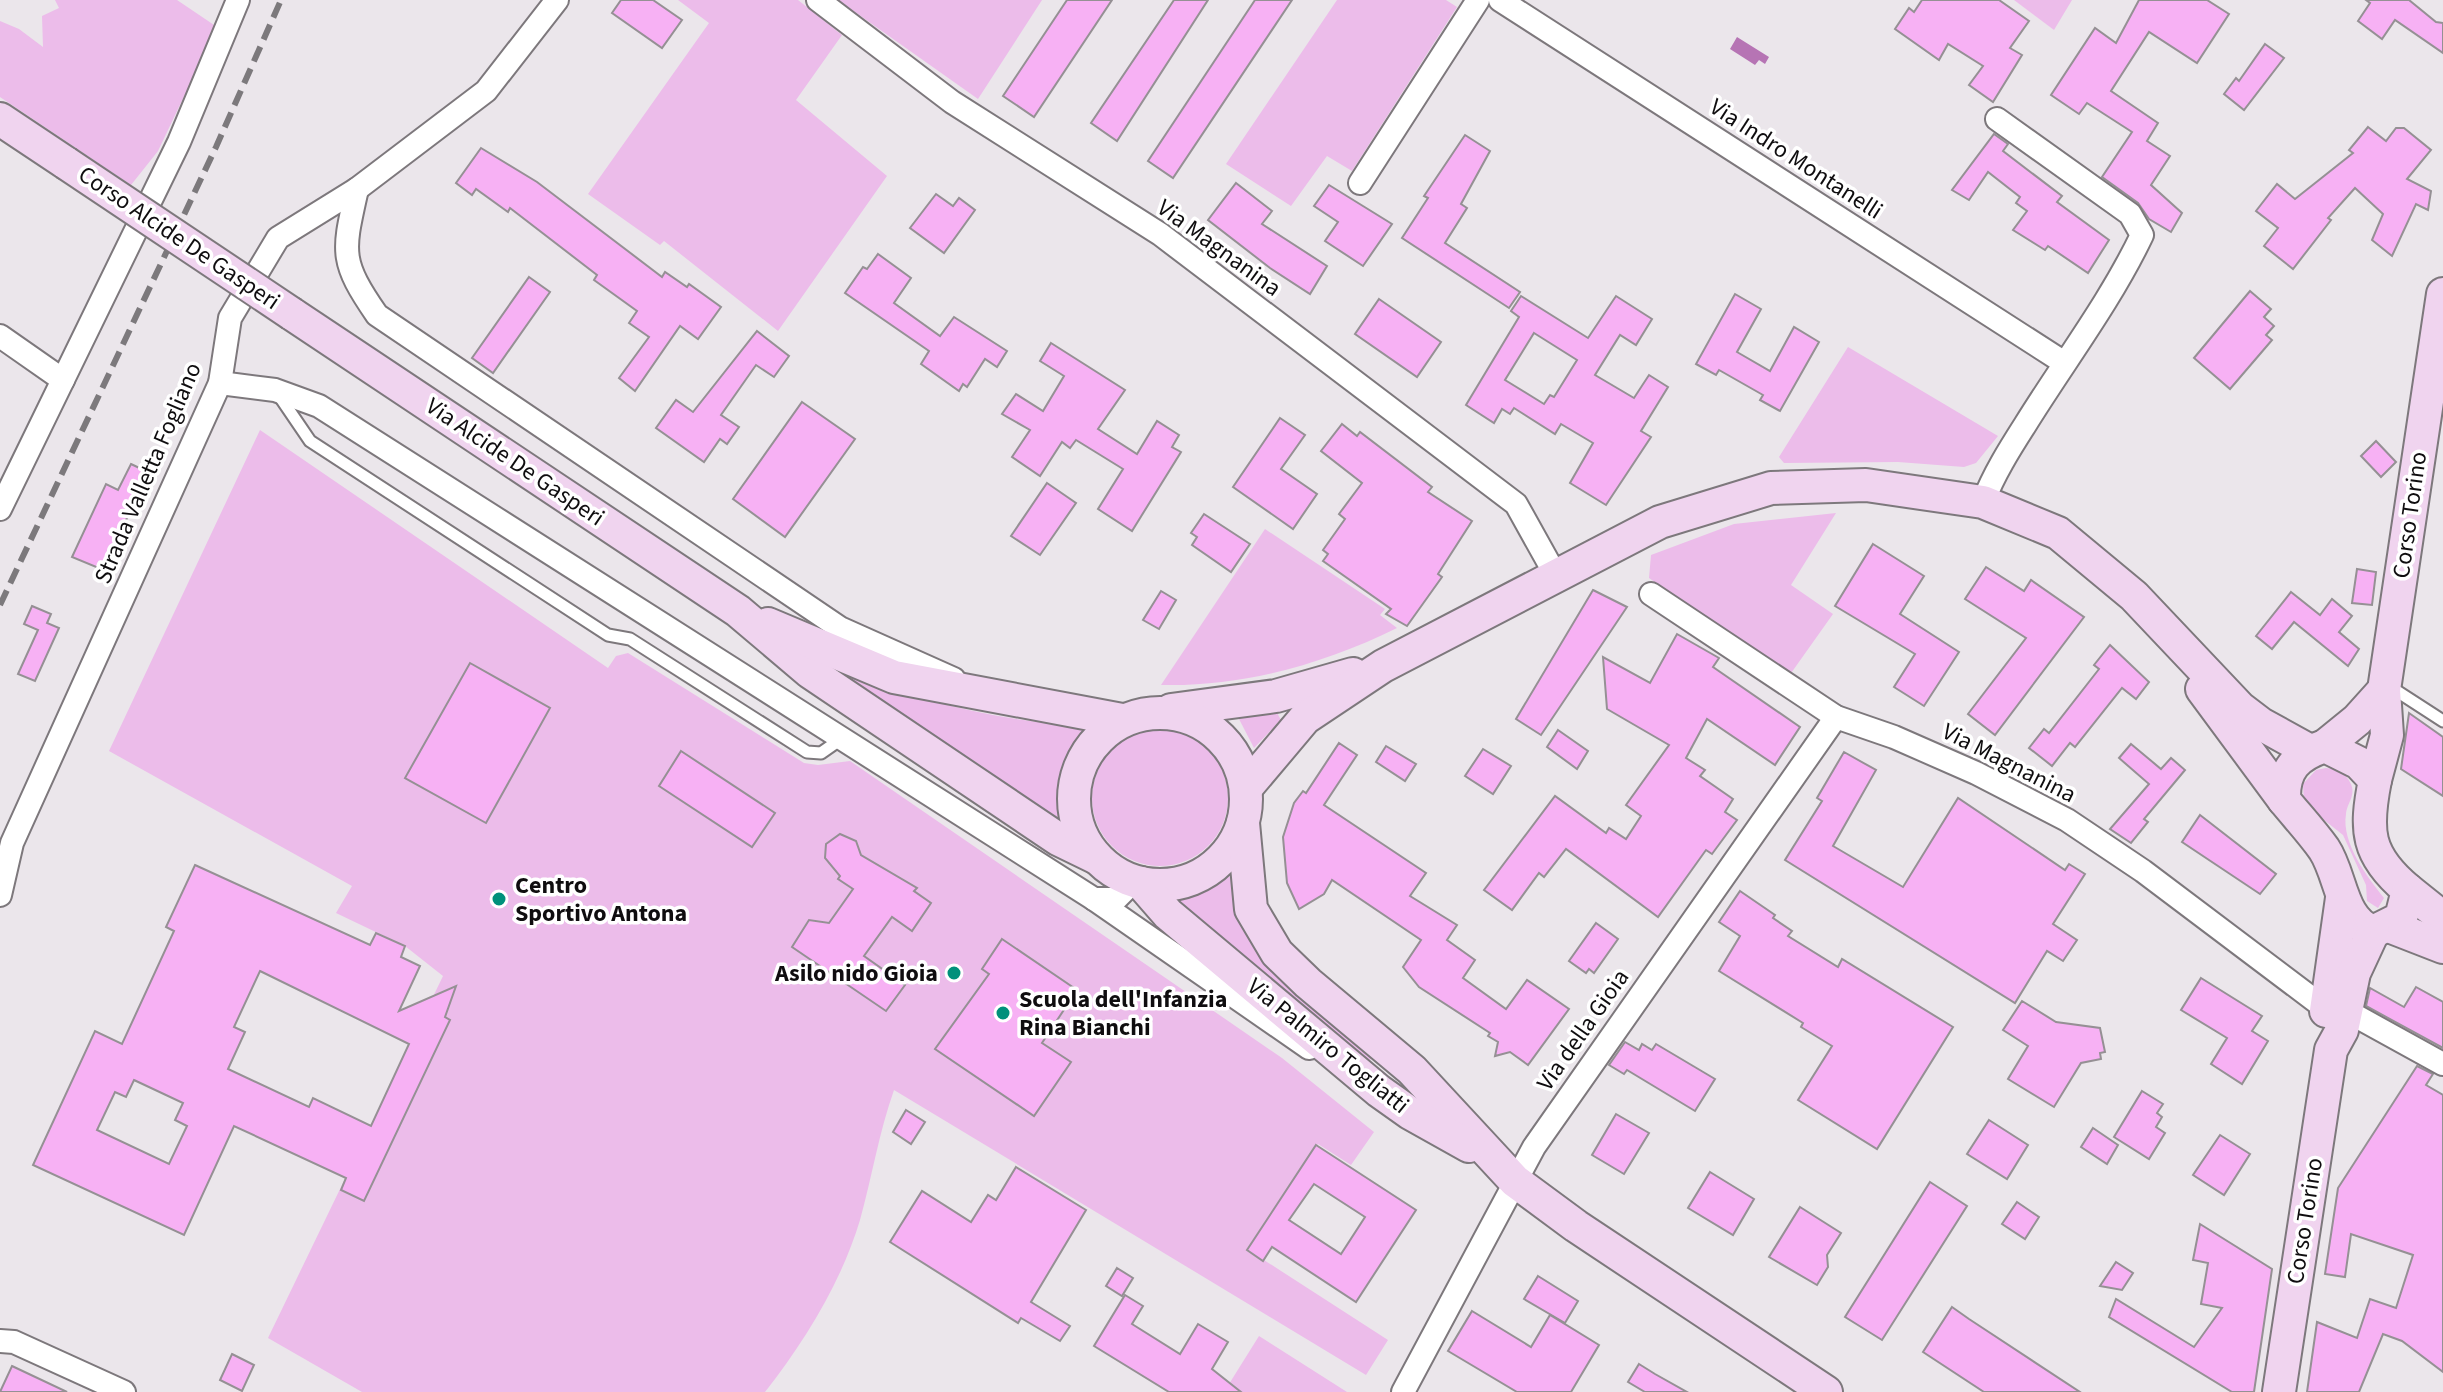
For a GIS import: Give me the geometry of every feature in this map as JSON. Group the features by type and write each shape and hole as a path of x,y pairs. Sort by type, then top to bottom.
{"main road":[{"name":"Corso Alcide De Gasperi","path":"0,119 292,314"},
{"name":"Corso Torino","path":"2443,294 2428,426 2385,687 2387,735 2367,824 2372,843 2386,869 2443,918"},
{"name":"Via Alcide De Gasperi","path":"292,314 738,611 810,672 1058,839 1137,883 1173,884 1203,873 1228,852 1243,823 1246,788 1232,750 1203,723 1165,711 1122,720 1003,700 894,677 738,611"},
{"path":"1246,788 1305,718 1383,666 1660,522 1771,488 1866,485 1983,502 2058,533 2134,596 2240,708 2318,749 2359,763 2375,780"},
{"path":"2164,629 2212,706 2323,848 2339,876 2342,898 2357,922 2443,947"},
{"path":"1165,711 1216,701 1276,696 1383,666"},
{"path":"2284,800 2287,773 2357,720 2385,687"},
{"name":"Via Alcide De Gasperi","path":"1095,857 1076,822 1074,782 1091,745 1122,720"},
{"name":"Via Palmiro Togliatti","path":"1243,823 1251,909 1277,953 1412,1070 1504,1170"},
{"name":"Via Palmiro Togliatti","path":"1137,883 1168,914 1379,1091 1504,1170 1576,1226 1826,1392"},
{"name":"Corso Torino","path":"2335,1010 2381,929 2401,918 2408,890"},
{"name":"Corso Torino","path":"2279,1392 2331,1050 2342,1030 2335,1010 2342,898"}],"street":[{"path":"0,509 179,142 238,0"},
{"name":"Strada Valletta Fogliano","path":"0,895 12,843 220,383 230,318 278,238 357,189 486,91 557,0"},
{"name":"Via Magnanina","path":"818,0 952,102 1160,234 1516,504 1555,574"},
{"path":"1360,183 1478,0"},
{"name":"Via Indro Montanelli","path":"1500,0 2063,362"},
{"path":"1983,502 1992,479 2063,362 2122,277 2142,235 2130,214 1997,119"},
{"path":"357,189 344,250 353,280 377,315 840,628 1003,700"},
{"path":"0,336 63,380"},
{"path":"220,383 275,390 319,406 1094,899 1293,1039 1379,1091"},
{"name":"Via Magnanina","path":"1651,594 1836,717 1894,737 1976,773 2067,820 2335,1010 2443,1064"},
{"name":"Via della Gioia","path":"1403,1392 1504,1170 1534,1147 1716,882 1836,717"},
{"path":"1094,899 1116,899 1137,883"},
{"path":"0,1341 14,1342 124,1392"}],"lane":[{"path":"275,390 310,441 608,635 630,639 807,752 821,753 841,739"},
{"path":"2385,687 2443,721"}],"shaded area":[{"path":"55,0 177,0 217,27 158,151 131,185 0,97 0,21 19,29 43,47 42,16 59,8"},
{"path":"678,0 798,0 842,35 796,100 887,176 778,331 664,241 660,245 588,194 709,23"},
{"path":"838,0 1042,0 978,99"},
{"path":"1337,0 1446,0 1457,7 1352,171 1327,156 1291,206 1226,164"},
{"path":"2014,0 2072,0 2054,30"},
{"path":"1737,37 1769,57 1765,64 1759,60 1755,65 1730,49"},
{"path":"1848,347 1998,436 1976,463 1964,467 1898,462 1784,463 1779,457"},
{"name":"Centro Sportivo Antona","path":"260,430 608,668 616,656 628,653 804,763 818,765 850,761 1282,1058 1374,1132 1351,1165 1318,1144 1247,1249 1388,1340 1366,1375 894,1090 860,1220 843,1266 808,1332 765,1392 362,1392 268,1338 443,976 405,946 336,913 352,886 109,751"},
{"path":"1836,513 1791,585 1833,614 1789,676 1649,578 1651,555 1734,524"},
{"path":"1265,529 1385,609 1380,615 1397,628 1341,652 1282,671 1222,682 1161,685"},
{"path":"841,670 964,709 1091,727 1068,772 1063,796 1063,823 836,674"},
{"path":"1276,711 1281,720 1254,748 1239,719"},
{"path":"1160,730 1186,735 1208,750 1223,772 1228,798 1223,824 1208,846 1186,861 1160,866 1134,861 1112,846 1097,824 1092,798 1097,772 1112,750 1134,735"},
{"path":"2326,768 2341,772 2351,784 2352,796 2346,814 2348,837 2357,859 2384,898 2378,908 2367,901 2366,885 2343,835 2304,804 2303,784 2316,770"},
{"path":"1230,876 1238,903 1373,1056 1370,1060 1365,1061 1176,902 1214,887"},
{"path":"1259,1336 1347,1392 1224,1392"}],"building":[{"path":"621,0 653,0 682,20 662,48 612,13"},
{"path":"1067,0 1112,0 1034,117 1003,96"},
{"path":"1174,0 1208,0 1117,141 1091,123"},
{"path":"1255,0 1292,0 1173,178 1148,161"},
{"path":"1922,0 1999,0 2029,21 2010,48 2022,55 1993,102 1969,85 1983,66 1948,44 1939,60 1895,29 1909,8 1914,12"},
{"path":"2139,0 2207,0 2229,14 2197,63 2149,32 2111,91 2158,123 2147,141 2170,156 2151,185 2182,213 2171,232 2149,219 2138,203 2102,177 2132,132 2087,103 2079,114 2051,95 2095,28 2116,43"},
{"path":"2366,0 2409,0 2436,22 2443,23 2443,53 2395,20 2382,39 2358,21 2370,3"},
{"path":"2265,44 2284,58 2244,110 2224,94 2236,78 2239,81"},
{"path":"2368,127 2386,141 2396,128 2404,128 2431,150 2407,179 2431,191 2428,210 2416,204 2392,256 2372,240 2383,214 2355,188 2328,218 2331,220 2293,269 2264,246 2278,228 2256,211 2277,184 2295,199 2353,153 2349,150"},
{"path":"1994,134 2008,144 2003,151 2062,196 2057,202 2109,240 2088,273 2048,246 2045,250 2013,230 2027,211 2016,203 2020,197 1988,172 1969,200 1952,190"},
{"path":"1465,135 1490,151 1461,204 1467,208 1445,243 1520,292 1509,308 1402,238 1428,198 1424,196"},
{"path":"481,148 537,182 662,277 665,272 687,287 689,284 721,307 698,339 680,326 635,391 619,378 649,337 629,323 637,311 594,280 597,275 510,208 508,212 476,189 472,195 456,183"},
{"path":"1236,183 1272,211 1262,224 1327,266 1310,294 1270,268 1208,220"},
{"path":"1329,185 1392,224 1363,266 1325,241 1338,222 1314,206"},
{"path":"936,194 953,206 959,198 975,210 944,253 910,228"},
{"path":"878,254 911,278 894,303 940,336 954,317 1007,351 997,367 985,359 967,387 963,384 959,391 921,364 929,351 845,293 863,267 867,269"},
{"path":"529,277 550,292 493,373 472,358"},
{"path":"2250,291 2271,309 2264,317 2274,326 2266,335 2272,340 2230,389 2194,358"},
{"path":"1735,294 1761,309 1737,352 1770,371 1794,327 1819,342 1780,411 1760,400 1763,395 1719,370 1716,375 1696,364"},
{"path":"1521,296 1588,338 1616,296 1652,319 1636,345 1620,335 1595,375 1634,398 1649,375 1668,387 1641,431 1651,437 1606,505 1570,483 1593,443 1561,424 1555,434 1514,408 1510,414 1502,409 1494,423 1466,405 1519,317 1511,311","holes":["1534,333 1577,360 1554,397 1550,395 1544,404 1505,380"]},
{"path":"1379,299 1441,342 1417,377 1355,334"},
{"path":"757,331 789,356 774,377 756,365 721,415 739,427 727,444 720,439 704,462 656,428 676,400 693,412"},
{"path":"1051,343 1125,390 1098,429 1137,454 1157,421 1179,435 1172,447 1181,452 1132,531 1098,509 1123,469 1076,440 1070,448 1062,442 1040,476 1012,457 1030,430 1002,414 1016,394 1043,411 1064,376 1040,361"},
{"path":"802,402 855,439 785,537 733,499"},
{"path":"1280,418 1305,435 1281,469 1317,494 1293,529 1233,487"},
{"path":"1342,424 1357,436 1360,432 1432,487 1428,492 1472,521 1438,574 1442,577 1407,626 1386,614 1391,609 1323,561 1328,554 1323,550 1345,519 1339,514 1362,483 1321,451"},
{"path":"2376,441 2396,462 2381,477 2361,456"},
{"path":"131,464 150,473 101,569 72,557 106,484 118,490"},
{"path":"1047,483 1076,503 1040,555 1011,536"},
{"path":"1204,514 1250,544 1231,572 1192,545 1197,537 1191,533"},
{"path":"1873,544 1924,576 1900,614 1959,652 1924,706 1894,687 1915,654 1835,606"},
{"path":"1986,567 2024,591 2031,580 2084,617 1995,735 1968,714 2026,638 1965,599"},
{"path":"2357,569 2376,572 2372,605 2352,603"},
{"path":"1593,590 1627,607 1541,735 1516,719"},
{"path":"1161,591 1176,600 1159,629 1143,620"},
{"path":"2291,592 2320,615 2332,599 2352,616 2339,632 2359,649 2348,666 2294,622 2272,649 2256,636"},
{"path":"32,606 51,614 47,623 59,628 35,681 18,674 38,630 24,624"},
{"path":"1677,634 1719,658 1713,667 1800,727 1775,765 1707,719 1686,758 1705,770 1700,776 1733,799 1725,812 1737,820 1712,854 1706,850 1658,917 1566,849 1544,877 1539,873 1512,910 1484,890 1555,796 1606,833 1609,828 1626,839 1641,816 1626,805 1669,745 1607,709 1603,657 1650,683"},
{"path":"2110,645 2149,682 2136,699 2122,688 2075,747 2070,743 2052,766 2029,748 2044,729 2049,733 2099,669 2094,665"},
{"path":"470,663 550,708 486,823 405,778"},
{"path":"2409,713 2443,737 2443,796 2401,769"},
{"path":"1558,730 1588,751 1577,769 1547,747"},
{"path":"1339,743 1357,755 1324,805 1426,873 1410,896 1457,925 1447,940 1475,960 1463,978 1506,1009 1527,980 1569,1009 1528,1065 1510,1052 1495,1056 1498,1042 1488,1036 1490,1033 1419,987 1403,967 1421,940 1332,880 1324,894 1299,909 1287,883 1283,837 1294,803 1303,791 1306,793"},
{"path":"2131,744 2161,769 2171,758 2185,770 2144,819 2148,822 2131,843 2110,829 2149,784 2119,758"},
{"path":"1386,746 1416,764 1405,781 1376,762"},
{"path":"1483,749 1511,766 1493,794 1465,776"},
{"path":"681,751 775,813 752,847 659,786"},
{"path":"1844,752 1876,770 1833,846 1903,887 1958,798 2065,870 2069,864 2085,874 2053,924 2077,940 2063,961 2047,951 2015,1003 1785,860 1822,801 1817,798"},
{"path":"2200,815 2276,874 2260,894 2182,842"},
{"path":"840,834 856,841 861,855 917,888 914,891 931,903 912,931 892,917 864,956 905,985 886,1011 792,947 809,920 829,923 853,889 838,879 840,876 825,858 826,844"},
{"path":"195,865 370,945 376,933 405,946 401,957 420,966 399,1011 456,986 445,1017 450,1020 364,1201 341,1190 346,1178 234,1126 184,1235 33,1165 95,1031 122,1044 174,931 166,927","holes":["260,971 409,1044 371,1126 313,1098 309,1107 228,1069 245,1032 234,1027","134,1080 183,1103 175,1120 187,1126 169,1164 97,1130 115,1092 126,1097"]},
{"path":"1740,891 1775,915 1773,918 1792,931 1788,936 1838,967 1842,959 1953,1027 1877,1149 1798,1100 1832,1046 1801,1027 1803,1023 1719,971 1740,936 1719,922"},
{"path":"1596,923 1618,939 1594,973 1589,969 1586,973 1569,961"},
{"name":"Scuola dell'Infanzia Rina Bianchi","path":"1002,939 1077,990 1042,1043 1071,1062 1034,1116 935,1049 989,974 982,969"},
{"path":"2201,978 2262,1016 2252,1031 2268,1041 2242,1084 2211,1064 2227,1038 2181,1010"},
{"path":"2416,987 2443,1002 2443,1048 2366,1006 2370,988 2404,1007"},
{"path":"2022,1001 2056,1022 2100,1028 2105,1052 2100,1053 2101,1059 2081,1063 2054,1107 2008,1079 2028,1046 2003,1030"},
{"path":"1625,1042 1639,1050 1642,1044 1652,1050 1656,1044 1715,1079 1695,1111 1627,1070 1624,1074 1609,1065"},
{"path":"2417,1066 2433,1074 2426,1085 2443,1095 2443,1372 2402,1341 2383,1334 2359,1392 2307,1392 2317,1322 2357,1338 2370,1299 2396,1308 2413,1255 2351,1234 2345,1277 2325,1274 2338,1188"},
{"path":"2142,1091 2163,1104 2157,1113 2162,1117 2156,1127 2165,1133 2149,1159 2114,1137"},
{"path":"906,1110 925,1122 911,1144 893,1132"},
{"path":"1616,1114 1649,1133 1624,1174 1592,1155"},
{"path":"1989,1120 2028,1145 2007,1179 1967,1154"},
{"path":"2093,1128 2118,1145 2107,1164 2081,1147"},
{"path":"2220,1135 2250,1154 2224,1195 2193,1175"},
{"path":"1316,1145 1416,1210 1356,1302 1272,1247 1263,1261 1247,1250","holes":["1314,1184 1365,1217 1341,1254 1289,1220"]},
{"path":"1016,1167 1086,1210 1031,1302 1070,1326 1060,1341 1021,1318 1018,1323 890,1242 922,1191 971,1222 988,1195 996,1200"},
{"path":"1710,1172 1754,1199 1733,1235 1688,1208"},
{"path":"1930,1182 1967,1206 1882,1340 1845,1317"},
{"path":"2017,1202 2039,1217 2025,1239 2002,1224"},
{"path":"1800,1207 1841,1233 1827,1255 1828,1267 1817,1285 1769,1257"},
{"path":"2200,1224 2272,1269 2254,1392 2232,1392 2109,1317 2116,1299 2194,1347 2222,1308 2201,1304 2208,1263 2193,1260"},
{"path":"2116,1262 2133,1273 2122,1290 2100,1286"},
{"path":"1117,1268 1133,1278 1122,1296 1106,1286"},
{"path":"1538,1276 1578,1301 1565,1323 1524,1299"},
{"path":"1125,1295 1143,1306 1132,1324 1180,1354 1198,1324 1228,1342 1212,1369 1241,1392 1169,1392 1094,1346"},
{"path":"1952,1307 2080,1392 1984,1392 1923,1352"},
{"path":"1472,1311 1531,1347 1550,1315 1599,1345 1571,1392 1517,1392 1448,1351"},
{"path":"232,1354 254,1365 242,1391 220,1380"},
{"path":"1639,1364 1687,1392 1645,1392 1628,1382"},
{"path":"12,1366 67,1392 0,1392"}],"railway":[{"path":"0,605 216,147 281,0"}],"place":[{"name":"Centro Sportivo Antona","path":"499,899"},
{"name":"Asilo nido Gioia","path":"954,973"},
{"name":"Scuola dell'Infanzia Rina Bianchi","path":"1003,1013"}]}
